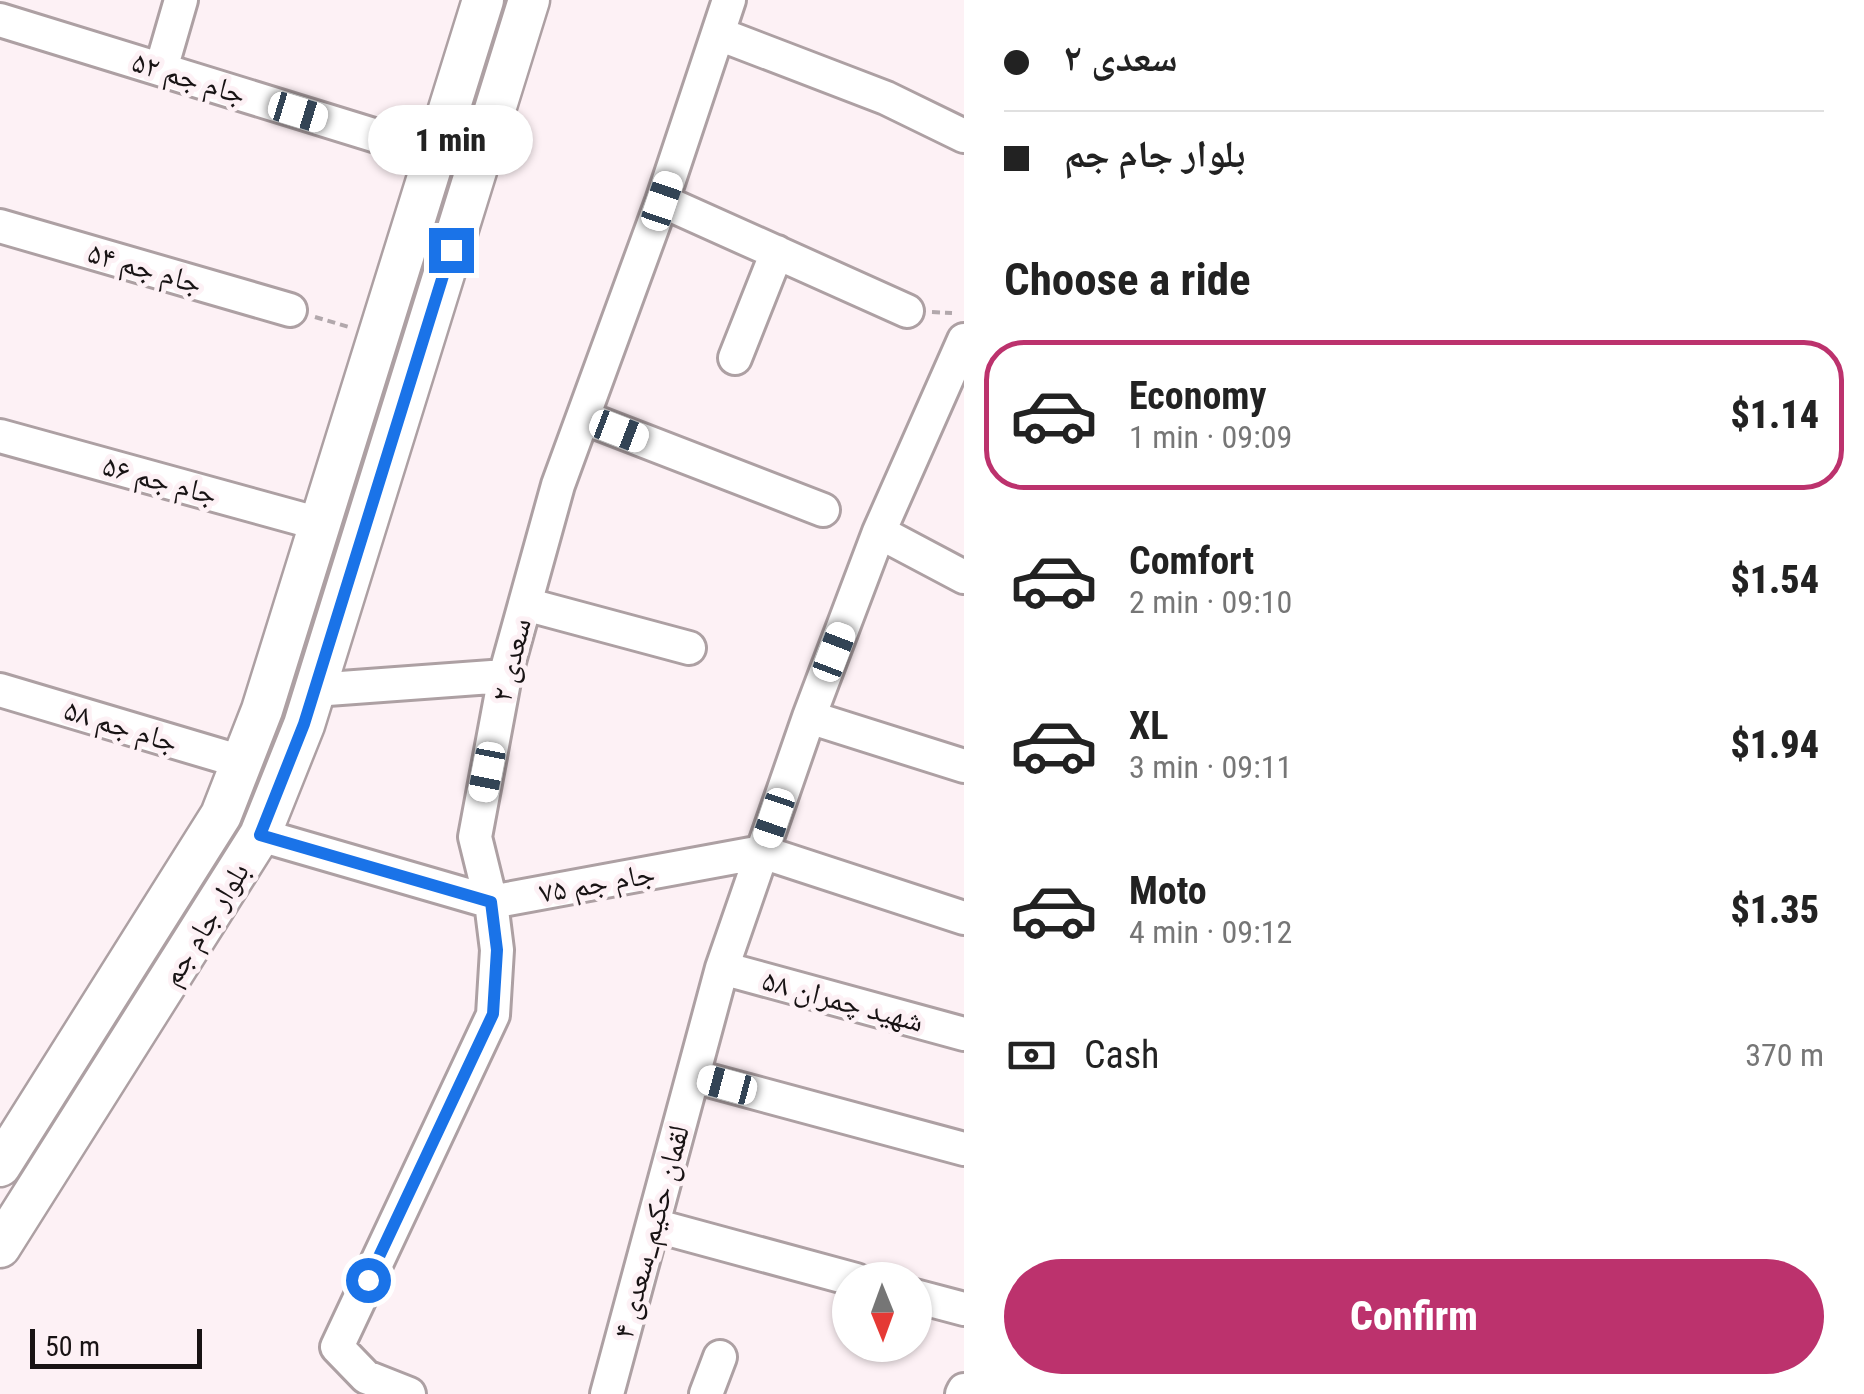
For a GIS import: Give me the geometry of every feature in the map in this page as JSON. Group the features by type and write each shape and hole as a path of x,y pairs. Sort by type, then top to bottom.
{"main road":[{"name":"بلوار جام جم","path":"0,1166 220,815 242,762 262,710 483,0"},
{"name":"بلوار جام جم","path":"0,1247 260,835 314,690 529,0"},
{"path":"320,524 362,537"}],"street":[{"path":"160,70 182,0"},
{"name":"سعدی ۲","path":"409,1394 366,1377 338,1347 493,1014 497,950 476,836 505,676 558,486 662,201 720,34 728,0"},
{"name":"جام جم ۵۲","path":"0,20 436,154"},
{"path":"720,34 886,98 964,136"},
{"path":"662,201 907,311"},
{"name":"جام جم ۵۴","path":"0,226 290,310"},
{"path":"735,358 777,252"},
{"name":"لقمان حکیم_سعدی ۴","path":"608,1394 722,968 809,717 880,532 951,407 964,340"},
{"path":"584,418 823,510"},
{"name":"جام جم ۵۶","path":"0,436 320,524"},
{"path":"880,532 964,577"},
{"path":"525,604 688,648"},
{"path":"314,690 505,676"},
{"name":"جام جم ۵۸","path":"0,690 242,762"},
{"path":"809,717 964,766"},
{"name":"جام جم ۷۵","path":"260,835 491,902 762,852"},
{"path":"762,852 964,918"},
{"name":"شهید چمران ۵۸","path":"722,968 964,1034"},
{"path":"693,1076 964,1149"},
{"path":"653,1225 832,1273"},
{"path":"932,1301 964,1309"},
{"path":"706,1394 720,1356"}],"path":[{"path":"290,310 378,336"}],"route":[{"path":"368,1280 493,1014 497,950 491,902 260,835 304,724 451,250"}]}
